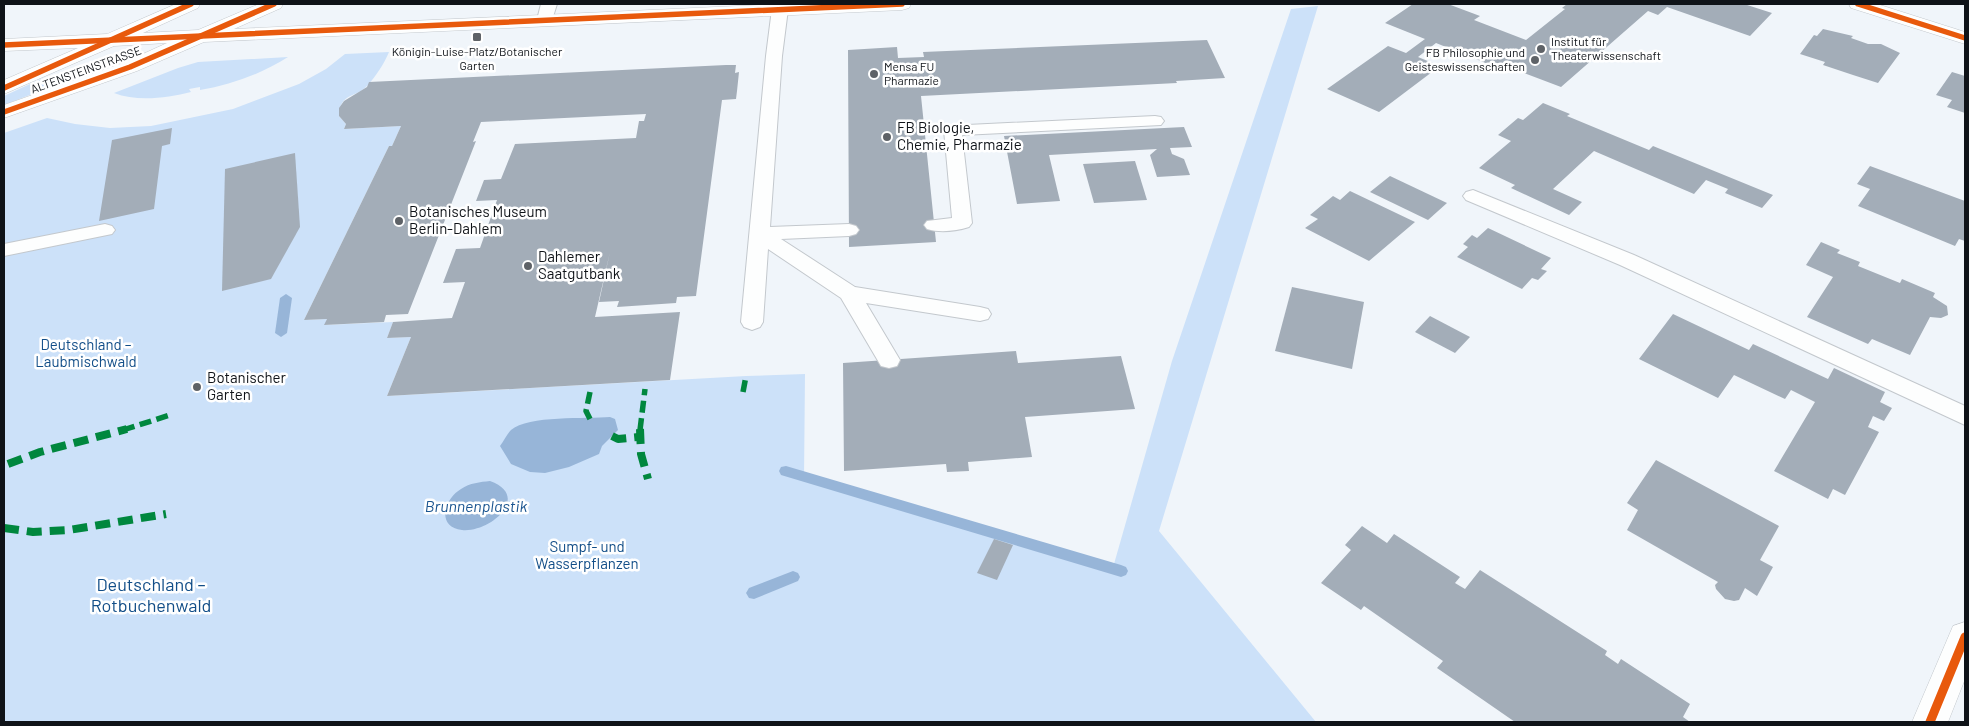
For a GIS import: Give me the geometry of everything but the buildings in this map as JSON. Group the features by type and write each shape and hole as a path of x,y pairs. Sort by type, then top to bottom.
{"main road":[{"name":"ALTENSTEINSTRASSE","path":"4,88 191,4"},
{"name":"ALTENSTEINSTRASSE","path":"4,112 130,67 274,4"},
{"path":"4,45 203,35 547,12 780,9 902,4"},
{"path":"1858,4 1965,38"},
{"path":"1930,722 1965,637"}],"lane":[{"path":"752,322 774,52 780,9"},
{"path":"934,225 962,224 953,130 1156,121"},
{"path":"1473,196 1627,260 1965,416"},
{"path":"4,250 105,230"},
{"path":"759,234 850,230"},
{"path":"759,234 849,293 980,314"},
{"path":"849,293 889,360"}],"green space":[{"name":"Botanischer Garten","path":"1318,6 1159,531 1316,722 4,722 4,133 47,118 75,124 110,128 151,126 233,109 299,84 326,69 345,54 389,52 374,78 367,86 345,99 340,108 339,116 346,124 344,129 401,126 392,146 389,146 304,320 327,319 325,325 393,322 387,338 411,337 387,396 805,374 804,479 1112,571 1172,361 1291,9"},
{"path":"288,57 246,78 212,88 200,90 200,87 189,89 191,92 162,97 142,98 114,93 198,62"},
{"path":"78,76 4,105 4,96 43,78"}],"water":[{"path":"610,417 615,419 618,430 602,446 599,454 569,467 545,473 530,472 511,464 500,446 511,430 519,425 530,422"},
{"name":"Brunnenplastik","path":"490,481 502,488 507,495 507,504 502,512 484,526 473,529 462,530 448,524 445,512 450,499 468,485"}],"waterway":[{"path":"281,333 286,298"},
{"path":"786,471 1121,571"},
{"path":"754,593 793,577"}],"marked path":[{"path":"743,392 746,376"},
{"path":"645,389 640,424 640,444 648,479"},
{"path":"590,392 586,411 590,419"},
{"path":"8,464 40,452 103,436 173,414"},
{"path":"612,436 618,439 638,437"},
{"path":"4,528 33,532 69,530 166,514"}],"cycle path":[{"path":"4,88 191,4"},
{"path":"4,112 130,67 274,4"},
{"path":"4,45 902,4"},
{"path":"1858,4 1965,38"},
{"path":"1930,722 1965,637"}],"place":[{"name":"Königin-Luise-Platz/Botanischer Garten","path":"477,37"},
{"name":"Institut für Theaterwissenschaft","path":"1541,49"},
{"name":"FB Philosophie und Geisteswissenschaften","path":"1535,60"},
{"name":"Mensa FU Pharmazie","path":"874,74"},
{"name":"FB Biologie, Chemie, Pharmazie","path":"887,137"},
{"name":"Botanisches Museum Berlin-Dahlem","path":"399,221"},
{"name":"Dahlemer Saatgutbank","path":"528,266"},
{"name":"Botanischer Garten","path":"197,387"}],"park label":[{"name":"Deutschland – Laubmischwald","path":"86,354"},
{"name":"Sumpf- und Wasserpflanzen","path":"587,556"},
{"name":"Deutschland – Rotbuchenwald","path":"151,595"}]}
